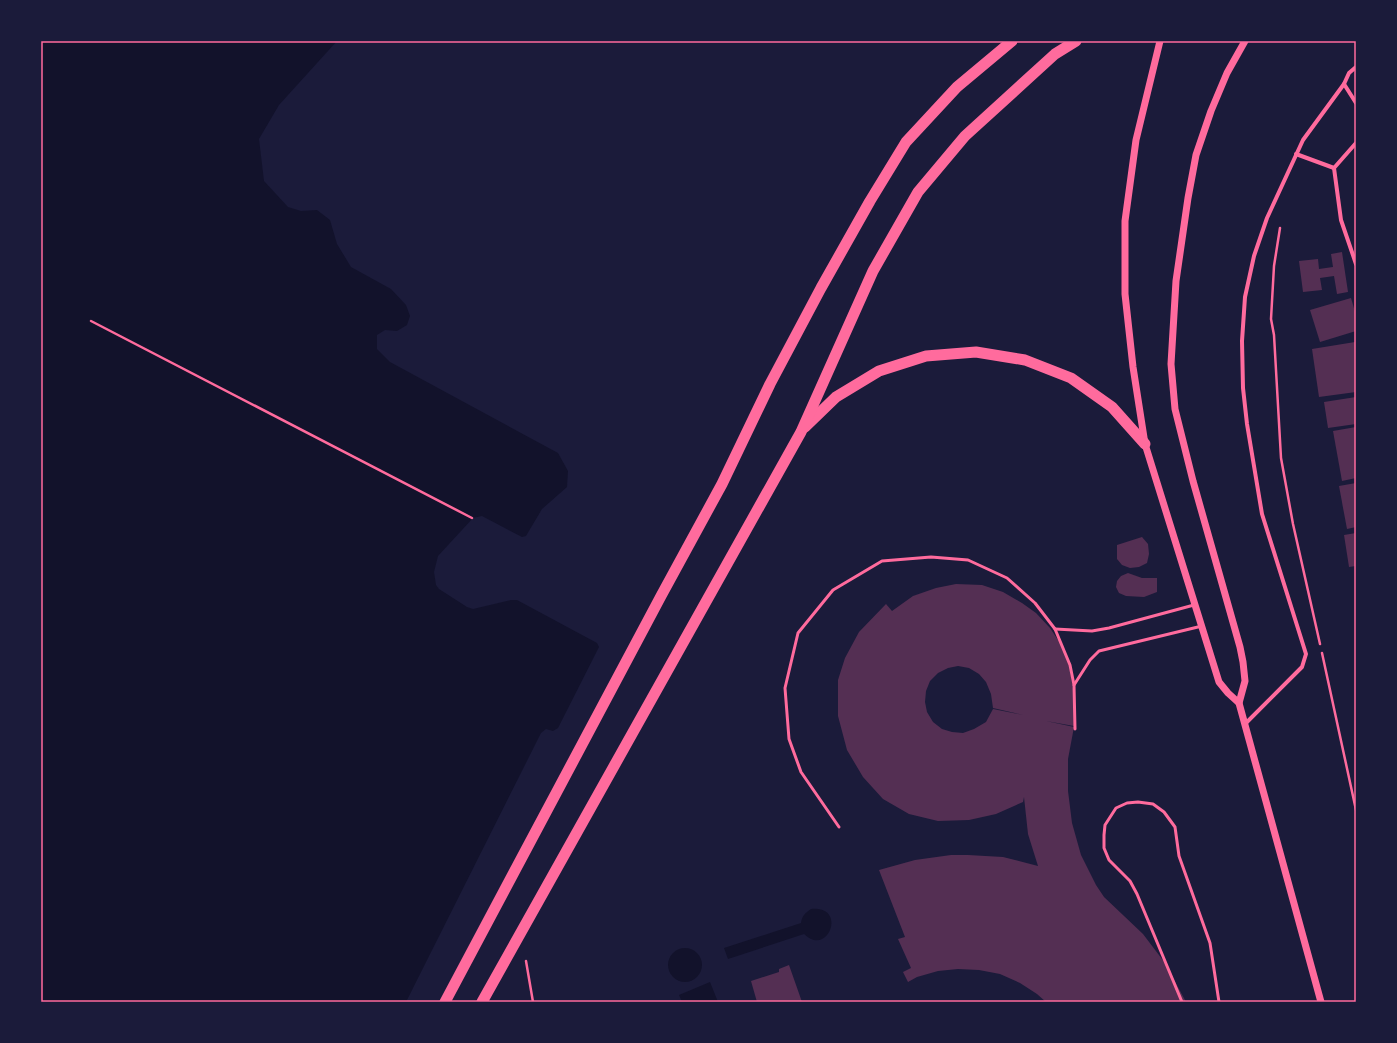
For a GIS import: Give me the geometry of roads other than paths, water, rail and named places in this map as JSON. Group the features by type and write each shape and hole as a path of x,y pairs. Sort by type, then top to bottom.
{"highway":[{"path":"445,1002 653,610 722,484 770,384 821,288 870,201 906,142 958,88 1012,41"},
{"path":"482,1002 801,432 873,270 918,192 966,136 1055,54 1076,41"},
{"path":"801,432 836,397 879,371 926,356 976,352 1025,360 1071,378 1112,407 1145,444"}],"street":[{"path":"1160,41 1136,140 1125,221 1125,294 1133,367 1145,444 1195,604 1220,682 1228,693 1239,703"},
{"path":"1245,41 1227,73 1211,111 1196,155 1176,281 1171,364 1175,409 1193,481 1240,647 1245,680 1239,703 1321,1002"},
{"path":"1245,724 1302,668 1306,654 1262,514 1247,424 1243,388 1242,341 1245,297 1254,256 1267,218 1296,154 1303,140 1344,84 1349,73 1356,67"},
{"path":"1344,84 1356,103"},
{"path":"1356,143 1334,168 1341,220 1356,264"},
{"path":"1296,154 1334,168"}],"lane":[{"path":"839,827 801,772 789,738 785,688 798,633 833,590 882,561 931,557 968,560 1007,578 1035,603 1055,629 1070,665 1074,685 1075,730"},
{"path":"1055,629 1092,631 1109,628 1195,604"},
{"path":"1074,685 1090,660 1099,651 1202,626"},
{"path":"1182,1002 1137,894 1130,881 1109,860 1104,848 1105,825 1116,808 1127,803 1138,802 1153,804 1164,812 1175,827 1178,856 1210,943 1219,1002"}]}
